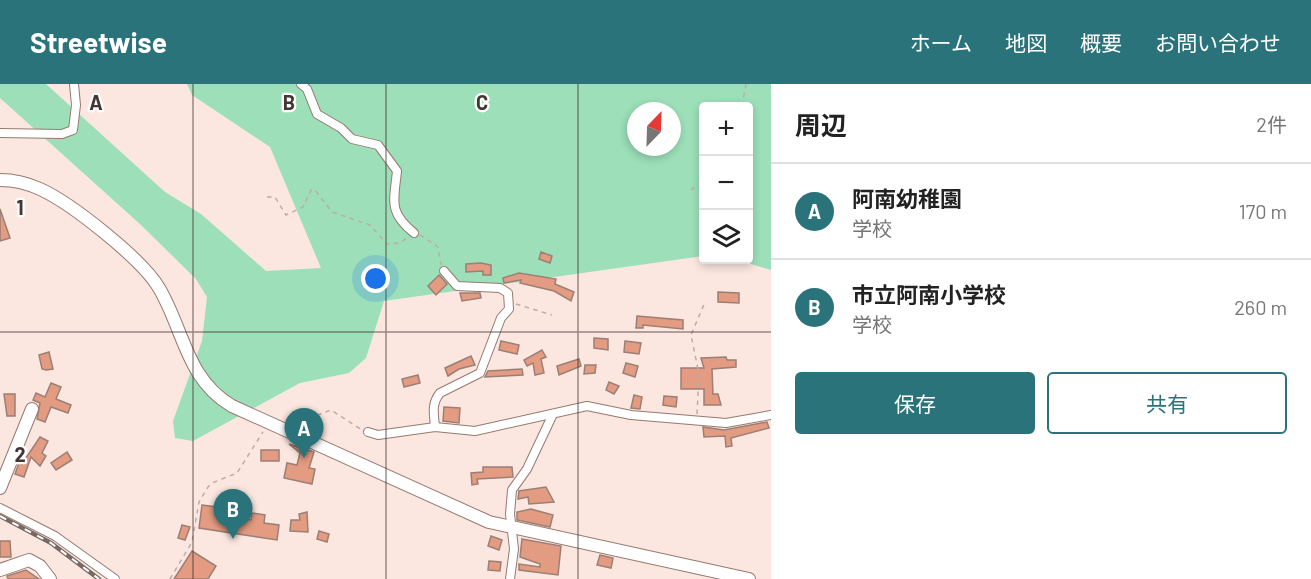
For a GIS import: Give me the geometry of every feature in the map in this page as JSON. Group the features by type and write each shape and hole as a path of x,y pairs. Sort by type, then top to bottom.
{"street":[{"path":"0,133 62,134 73,130 76,105 74,84"},
{"path":"301,84 307,89 317,114 341,128 352,139 378,146 397,171 393,209 400,222 414,233"},
{"path":"0,180 25,183 48,193 142,265 163,295 195,370 220,399 437,500 511,528 749,579"},
{"path":"435,427 433,404 436,398 480,373 501,318 509,309 510,302 508,294 500,288 457,286 444,272"},
{"path":"368,432 378,435 435,427 476,431 594,405 631,415 726,423 771,415"},
{"path":"0,488 32,409"},
{"path":"510,579 514,549 511,528 512,490 527,469 553,414"},
{"path":"0,508 55,536 115,579"},
{"path":"0,570 29,560 40,566 50,579"}],"path":[{"path":"743,102 747,84"},
{"path":"691,190 699,184"},
{"path":"267,197 275,196 286,215 303,207 311,190 315,190 332,212 370,225 387,244 400,243 414,233 438,247 444,272"},
{"path":"510,302 552,315"},
{"path":"697,421 699,374 691,335 705,302"},
{"path":"287,422 302,421 331,410 368,432"},
{"path":"170,579 192,542 199,502 208,487 212,483 237,473 267,428"}],"green space":[{"path":"0,84 46,84 165,192 201,214 266,271 321,268 270,147 192,95 187,84 771,84 771,270 751,264 753,102 699,102 699,257 384,301 366,358 349,373 300,383 193,441 175,438 173,421 202,341 207,297 196,279 141,225 0,98"}],"building":[{"path":"0,209 10,238 0,241"},
{"path":"541,252 552,256 550,263 539,259"},
{"path":"466,264 491,265 491,275 483,275 483,271 466,272"},
{"path":"519,273 556,279 555,284 574,292 571,301 554,291 520,283 521,280 504,283 503,278"},
{"path":"439,275 447,284 436,295 428,286"},
{"path":"718,292 739,293 739,303 718,302"},
{"path":"460,293 480,293 481,298 462,301"},
{"path":"637,316 683,320 683,329 643,325 643,328 636,328"},
{"path":"594,338 608,339 608,350 594,348"},
{"path":"501,341 519,345 517,354 499,350"},
{"path":"625,341 641,343 639,354 624,352"},
{"path":"542,350 546,357 541,359 544,373 535,375 533,363 527,366 524,360"},
{"path":"49,352 53,369 42,369 39,355"},
{"path":"471,356 475,365 459,369 448,376 445,368"},
{"path":"726,357 727,360 736,360 736,367 712,369 713,394 718,394 721,405 704,405 704,389 681,389 681,368 704,368 701,358"},
{"path":"579,359 581,366 559,375 557,366"},
{"path":"626,363 638,366 635,377 623,373"},
{"path":"585,365 596,365 595,373 584,374"},
{"path":"522,369 523,375 485,377 488,371"},
{"path":"418,375 420,383 404,387 402,379"},
{"path":"609,382 619,386 614,394 606,390"},
{"path":"51,383 61,387 56,399 71,405 68,413 51,407 45,422 37,419 40,403 33,400 36,393 45,397"},
{"path":"4,394 15,394 15,416 7,416"},
{"path":"634,395 642,397 640,409 631,408"},
{"path":"664,396 677,397 676,407 663,405"},
{"path":"444,407 460,408 459,423 443,421"},
{"path":"767,422 769,428 731,438 732,446 726,447 725,436 704,437 703,427 724,430"},
{"path":"40,437 48,441 42,453 46,456 40,466 31,457 24,477 15,474 19,463 22,464"},
{"path":"289,444 314,452 309,468 315,469 312,484 284,478 287,463 297,465 300,453"},
{"path":"261,450 279,450 279,461 261,461"},
{"path":"67,452 72,460 56,470 51,463"},
{"path":"483,467 512,467 513,477 477,479 478,484 472,485 471,473 483,472"},
{"path":"546,487 554,502 529,504 528,497 518,499 519,491"},
{"path":"202,505 217,507 215,515 251,520 252,513 265,515 264,523 279,525 277,540 199,528"},
{"path":"531,509 553,515 550,527 517,520 517,512"},
{"path":"307,512 308,532 290,531 291,520 300,520 299,514"},
{"path":"182,525 190,527 185,540 178,538"},
{"path":"319,531 329,534 327,542 317,539"},
{"path":"491,536 502,540 499,550 488,546"},
{"path":"522,539 561,546 558,575 519,570 519,564 540,567 540,564 520,557"},
{"path":"0,541 10,541 11,557 0,557"},
{"path":"192,551 216,566 208,579 174,579"},
{"path":"600,555 613,558 611,568 597,565"},
{"path":"489,561 501,562 500,571 488,570"},
{"path":"26,570 39,579 8,579 7,576"}],"railway":[{"path":"0,516 51,543 99,579"}],"place":[{"name":"阿南幼稚園","path":"304,458"},
{"name":"市立阿南小学校","path":"233,539"}]}
